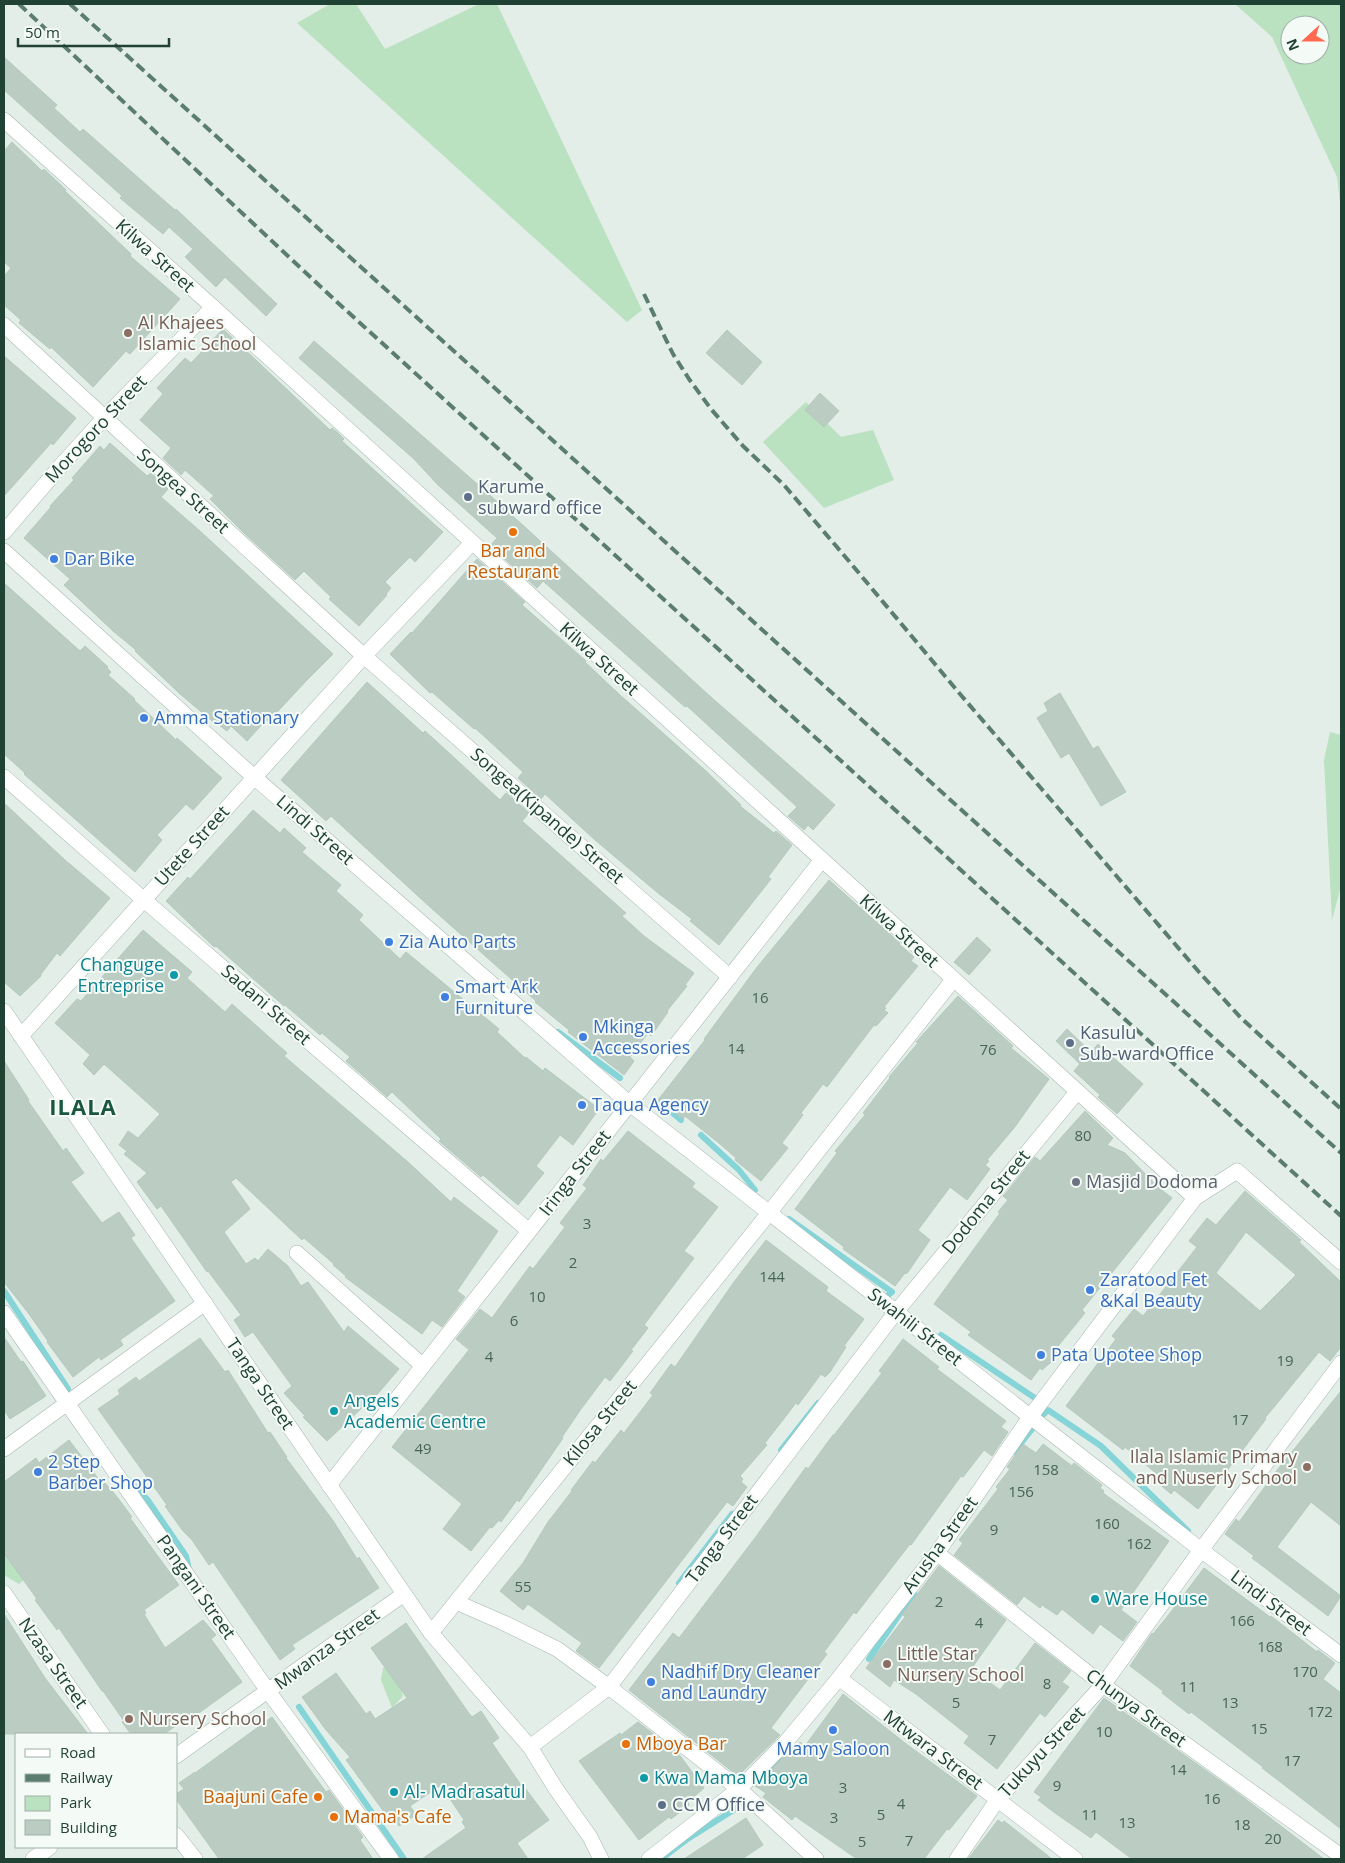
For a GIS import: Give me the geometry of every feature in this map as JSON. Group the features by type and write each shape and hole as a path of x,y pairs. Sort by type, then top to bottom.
{"street":[{"name":"Kilwa Street","path":"4,120 1194,1198"},
{"name":"Morogoro Street","path":"4,532 104,418 212,307"},
{"name":"Songea Street","path":"4,325 364,656"},
{"name":"Utete Street","path":"21,1036 364,656 472,543"},
{"name":"Lindi Street","path":"4,551 254,777 630,1104"},
{"name":"Songea(Kipande) Street","path":"364,656 730,977"},
{"name":"Sadani Street","path":"4,776 144,900 529,1232"},
{"name":"Iringa Street","path":"329,1485 821,861"},
{"name":"Kilosa Street","path":"431,1634 769,1213 953,980"},
{"name":"Tanga Street","path":"4,1011 431,1634 530,1747 556,1789 590,1837 601,1859"},
{"name":"Dodoma Street","path":"896,1312 1077,1092"},
{"name":"Swahili Street","path":"630,1104 1201,1550"},
{"path":"1194,1198 1237,1171 1341,1262"},
{"name":"Arusha Street","path":"649,1859 739,1789 785,1743 839,1678 936,1553 1030,1417 1194,1198"},
{"path":"297,1253 423,1366"},
{"path":"4,1449 204,1303"},
{"name":"Pangani Street","path":"4,1312 268,1691 391,1859"},
{"name":"Tanga Street","path":"530,1747 609,1687 896,1312"},
{"name":"Tukuyu Street","path":"958,1859 998,1799 1103,1685 1341,1363"},
{"name":"Lindi Street","path":"1201,1550 1341,1655"},
{"name":"Chunya Street","path":"936,1553 1103,1685 1341,1856"},
{"name":"Nzasa Street","path":"4,1592 101,1733"},
{"name":"Mwanza Street","path":"178,1755 404,1594"},
{"path":"456,1602 557,1649 609,1687 739,1789 816,1859"},
{"name":"Mtwara Street","path":"839,1678 1075,1859"},
{"path":"178,1836 196,1859"},
{"path":"33,1859 49,1848"}],"green space":[{"path":"330,4 356,4 385,49 479,4 497,4 642,310 627,322 297,23"},
{"path":"1235,4 1341,4 1341,210 1337,177 1285,65 1330,65 1330,15 1280,15 1280,54 1272,37"},
{"path":"806,402 841,437 873,430 894,480 824,508 763,442"},
{"path":"1330,732 1341,735 1341,886 1332,920 1324,760"},
{"path":"4,1517 41,1566 19,1584 4,1575"},
{"path":"393,1661 403,1696 392,1708 381,1680 383,1668"}],"building":[{"path":"4,57 57,105 54,108 80,132 83,129 176,209 277,304 266,316 225,277 216,287 185,257 193,249 169,227 163,234 120,198 122,196 4,90"},
{"path":"12,142 42,171 44,169 66,190 131,254 130,256 180,299 130,354 126,351 93,387 51,347 50,349 19,323 21,320 4,305 4,276 11,268 4,262 4,151"},
{"path":"223,329 330,430 332,428 338,433 344,439 342,441 443,532 415,562 410,557 385,582 391,588 387,595 359,626 329,599 331,597 304,571 295,580 210,499 214,496 185,470 181,475 163,458 171,448 140,420 163,394 157,388 185,358 191,363"},
{"path":"727,330 762,362 742,385 706,353"},
{"path":"314,341 492,497 712,698 835,805 813,830 808,825 804,830 788,816 797,807 687,706 685,707 543,581 537,588 490,546 497,538 438,485 414,459 299,358"},
{"path":"4,356 76,418 4,496"},
{"path":"820,393 839,411 824,427 805,410"},
{"path":"110,443 147,476 151,473 168,489 161,497 333,654 268,722 266,720 247,741 231,726 227,731 218,726 180,694 136,650 64,585 70,579 24,538 74,480 72,478 100,446 104,450"},
{"path":"477,559 525,602 522,605 706,771 740,806 774,833 776,831 792,845 768,877 771,879 719,945 690,921 692,919 595,840 545,794 541,799 518,778 523,772 475,728 432,692 430,693 390,654 412,633"},
{"path":"4,583 80,651 85,646 108,667 111,672 108,675 176,740 177,738 222,778 193,810 186,804 157,835 162,840 135,872 4,754"},
{"path":"367,682 423,733 425,731 500,800 506,793 529,813 522,821 626,913 622,916 644,936 694,973 685,985 687,986 667,1011 651,1036 648,1033 630,1057 634,1061 624,1075 568,1032 569,1030 535,1002 331,816 326,821 281,780"},
{"path":"1060,693 1093,749 1098,746 1126,792 1101,806 1069,753 1061,758 1037,718 1048,711 1044,703"},
{"path":"4,803 65,860 110,898 60,956 57,953 41,976 20,996 4,982"},
{"path":"253,810 280,833 284,828 306,848 302,852 341,885 336,891 363,915 359,920 400,959 406,952 499,1029 497,1032 525,1058 543,1071 545,1068 599,1109 573,1145 560,1135 536,1166 544,1173 518,1205 483,1175 481,1177 439,1141 441,1139 392,1092 387,1097 346,1061 350,1057 322,1033 320,1035 284,1006 216,946 214,947 166,901 188,877 190,879"},
{"path":"829,880 900,943 914,957 911,961 918,966 884,1007 886,1008 884,1010 888,1013 876,1026 874,1025 827,1087 823,1084 801,1113 803,1115 782,1143 788,1148 761,1181 685,1116 683,1119 658,1100 705,1040 758,966"},
{"path":"143,930 192,972 187,978 225,1012 232,1004 287,1053 284,1056 408,1162 451,1202 454,1197 498,1231 457,1291 465,1297 442,1327 432,1320 422,1334 345,1277 334,1264 304,1238 302,1240 236,1178 231,1182 250,1209 224,1232 246,1264 255,1258 258,1261 268,1249 288,1266 301,1286 308,1282 344,1332 348,1326 399,1369 368,1405 367,1403 327,1441 303,1417 305,1416 284,1393 292,1386 253,1332 245,1337 234,1320 241,1315 207,1272 161,1206 157,1209 137,1182 147,1173 124,1154 127,1151 119,1145 128,1131 138,1138 160,1114 104,1064 94,1075 83,1064 90,1055 55,1023 77,999 81,1001"},
{"path":"977,937 991,950 969,975 954,962"},
{"path":"958,996 1013,1046 1011,1048 1049,1079 1014,1128 987,1160 989,1161 985,1165 990,1169 967,1200 950,1187 918,1230 930,1240 908,1272 905,1273 895,1286 843,1249 844,1247 795,1209 837,1153 835,1151 865,1115 863,1113 889,1077 918,1043 916,1042"},
{"path":"1067,1029 1091,1052 1098,1044 1143,1084 1117,1114 1074,1071 1080,1064 1056,1041"},
{"path":"4,1061 28,1101 63,1151 66,1148 84,1173 71,1182 102,1223 119,1212 135,1235 131,1238 175,1301 120,1340 123,1345 101,1360 99,1357 73,1377 4,1282"},
{"path":"1085,1111 1113,1138 1107,1145 1125,1153 1158,1187 1172,1198 1082,1310 1085,1313 1054,1351 1059,1355 1042,1370 1040,1368 1031,1380 968,1335 971,1332 934,1304 1000,1213 998,1212 1008,1200 1003,1196 1035,1157 1040,1161"},
{"path":"628,1131 695,1183 692,1187 718,1207 684,1251 694,1258 644,1325 648,1328 631,1350 633,1351 610,1381 605,1377 581,1409 519,1502 517,1500 501,1522 499,1520 492,1528 490,1527 471,1551 443,1529 462,1504 392,1447 472,1346 468,1349 456,1339 480,1309 492,1318 530,1266 533,1269 565,1227 560,1223 587,1188 583,1185 601,1159 603,1161"},
{"path":"1245,1191 1301,1240 1299,1242 1341,1282 1341,1347 1330,1361 1319,1352 1265,1418 1198,1509 1174,1490 1171,1494 1155,1480 1158,1475 1125,1447 1123,1450 1066,1406 1116,1339 1112,1336 1134,1309 1143,1316 1197,1247 1189,1241 1207,1218 1216,1225","holes":["1246,1232 1296,1275 1260,1311 1216,1273"]},
{"path":"766,1240 828,1287 826,1291 864,1319 844,1346 846,1347 830,1372 825,1377 821,1374 798,1405 796,1403 765,1443 767,1445 740,1476 743,1479 741,1482 747,1487 733,1506 727,1502 599,1668 576,1651 582,1643 528,1604 523,1610 500,1591 523,1563 548,1522 571,1490 593,1461 595,1463 621,1430 624,1433 653,1395 650,1393 671,1364 675,1367 734,1282"},
{"path":"4,1337 21,1362 23,1361 46,1396 10,1419 4,1410"},
{"path":"200,1338 225,1372 228,1370 268,1433 270,1432 286,1458 334,1522 357,1559 359,1557 379,1588 292,1645 295,1649 280,1660 213,1562 209,1565 192,1540 183,1531 165,1506 167,1505 98,1409 120,1394 118,1390 136,1377 139,1381"},
{"path":"903,1339 939,1367 937,1369 1006,1421 1001,1427 1008,1432 992,1456 984,1450 963,1477 961,1476 911,1545 856,1614 854,1612 824,1652 827,1654 771,1728 780,1735 738,1776 629,1690 673,1633 679,1638 806,1467 808,1469 882,1373 879,1371"},
{"path":"1341,1391 1341,1526 1311,1502 1277,1547 1341,1596 1328,1616 1252,1558 1254,1556 1225,1534 1236,1519 1239,1522 1278,1469"},
{"path":"69,1440 103,1485 105,1483 114,1493 179,1585 144,1610 146,1613 144,1614 165,1648 203,1620 216,1635 211,1639 242,1682 182,1725 180,1723 165,1733 130,1733 122,1722 124,1721 59,1628 57,1630 4,1553 4,1482 36,1458 39,1463"},
{"path":"1023,1444 1036,1453 1043,1444 1072,1466 1074,1463 1102,1485 1100,1488 1104,1491 1103,1493 1169,1541 1121,1610 1137,1622 1123,1641 1100,1624 1093,1634 1062,1609 1057,1615 1042,1605 1040,1608 1024,1596 1017,1605 954,1555 963,1543 959,1540 998,1489 996,1487 1010,1469 1007,1467"},
{"path":"939,1566 1006,1620 971,1669 1000,1690 1035,1643 1071,1671 1062,1682 1069,1687 1045,1717 1040,1713 997,1769 964,1743 969,1736 916,1694 894,1680 890,1687 866,1668 905,1617 902,1614"},
{"path":"1204,1568 1317,1652 1318,1650 1335,1663 1323,1679 1341,1693 1341,1829 1191,1712 1189,1714 1130,1666 1152,1633 1167,1617"},
{"path":"4,1614 45,1678 87,1733 4,1734"},
{"path":"406,1623 472,1717 481,1711 499,1738 492,1743 521,1785 549,1820 517,1843 528,1859 422,1859 466,1828 462,1822 464,1820 441,1785 410,1806 416,1815 399,1826 390,1814 387,1816 346,1760 350,1757 326,1730 302,1697 336,1673 366,1714 370,1711 375,1719 407,1698 371,1648"},
{"path":"843,1694 977,1796 949,1830 947,1829 924,1859 857,1859 795,1816 792,1820 763,1797 766,1793 755,1786 794,1746 796,1748 800,1742 805,1746"},
{"path":"1104,1698 1239,1794 1324,1859 1132,1859 1096,1832 1091,1838 1055,1813 1038,1800 1041,1797 1034,1792"},
{"path":"272,1717 326,1792 329,1790 363,1837 360,1840 373,1859 219,1859 178,1802 178,1793 184,1789 179,1783"},
{"name":"Kwa Mama Mboya","path":"638,1722 678,1753 704,1788 688,1802 689,1805 671,1819 669,1817 639,1840 579,1761"},
{"path":"746,1818 763,1845 742,1859 684,1859"},
{"path":"998,1820 1002,1823 1004,1821 1052,1859 968,1859"}],"waterway":[{"path":"558,1032 620,1078"},
{"path":"661,1103 681,1120"},
{"path":"701,1135 739,1170 755,1190"},
{"path":"789,1219 892,1292 886,1297"},
{"path":"4,1291 68,1389"},
{"path":"941,1335 1035,1398"},
{"path":"781,1450 818,1403"},
{"path":"1044,1414 1048,1410 1101,1446 1188,1531"},
{"path":"1014,1452 1037,1423"},
{"path":"128,1480 147,1499 186,1556 189,1570"},
{"path":"679,1583 732,1514"},
{"path":"869,1659 914,1593"},
{"path":"299,1707 404,1859"},
{"path":"757,1784 779,1759"},
{"path":"661,1859 686,1840 740,1806"}],"railway":[{"path":"19,4 337,302 1341,1216"},
{"path":"70,4 1341,1153"},
{"path":"644,294 673,354 711,409 743,446 784,485 960,694 1199,972 1241,1018 1341,1109"}],"place":[{"name":"Al Khajees Islamic School","path":"128,333"},
{"name":"Karume subward office","path":"468,497"},
{"name":"Bar and Restaurant","path":"513,532"},
{"name":"Dar Bike","path":"54,559"},
{"name":"Amma Stationary","path":"144,718"},
{"name":"Zia Auto Parts","path":"389,942"},
{"name":"Changuge Entreprise","path":"174,975"},
{"name":"Smart Ark Furniture","path":"445,997"},
{"name":"Mkinga Accessories","path":"583,1037"},
{"name":"Kasulu Sub-ward Office","path":"1070,1043"},
{"name":"Taqua Agency","path":"582,1105"},
{"name":"Masjid Dodoma","path":"1076,1182"},
{"name":"Zaratood Fet &Kal Beauty","path":"1090,1290"},
{"name":"Pata Upotee Shop","path":"1041,1355"},
{"name":"Angels Academic Centre","path":"334,1411"},
{"name":"Ilala Islamic Primary and Nuserly School","path":"1307,1467"},
{"name":"2 Step Barber Shop","path":"38,1472"},
{"name":"Ware House","path":"1095,1599"},
{"name":"Little Star Nursery School","path":"887,1664"},
{"name":"Nadhif Dry Cleaner and Laundry","path":"651,1682"},
{"name":"Nursery School","path":"129,1719"},
{"name":"Mamy Saloon","path":"833,1730"},
{"name":"Mboya Bar","path":"626,1744"},
{"name":"Kwa Mama Mboya","path":"644,1778"},
{"name":"Al- Madrasatul","path":"394,1792"},
{"name":"Baajuni Cafe","path":"318,1797"},
{"name":"CCM Office","path":"662,1805"},
{"name":"Mama's Cafe","path":"334,1817"}],"district":[{"name":"ILALA","path":"83,1107"}]}
